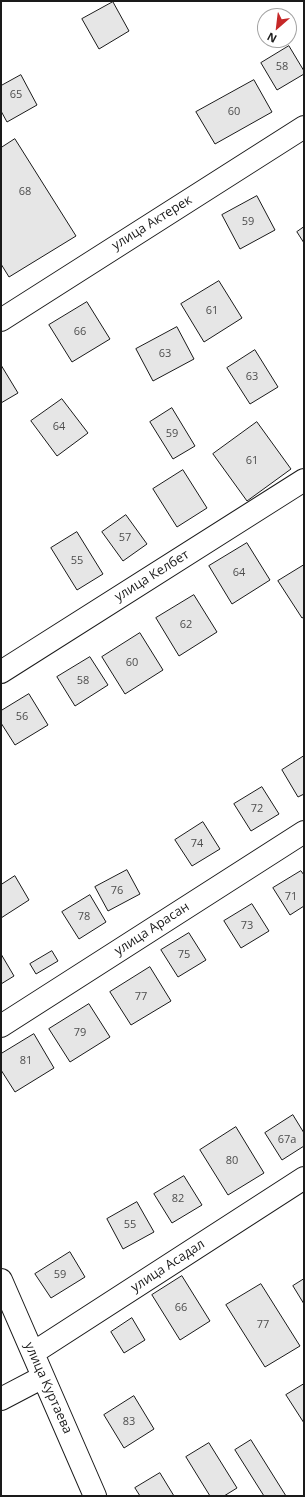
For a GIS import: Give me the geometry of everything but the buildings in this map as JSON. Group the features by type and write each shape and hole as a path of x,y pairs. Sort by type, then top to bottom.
{"street":[{"name":"улица Актерек","path":"1,320 304,127"},
{"name":"улица Келбет","path":"1,672 304,480"},
{"name":"улица Арасан","path":"1,1026 304,832"},
{"name":"улица Асадал","path":"33,1353 304,1178"},
{"name":"улица Куртаева","path":"1,1280 95,1496"},
{"path":"1,1399 43,1377"}]}
